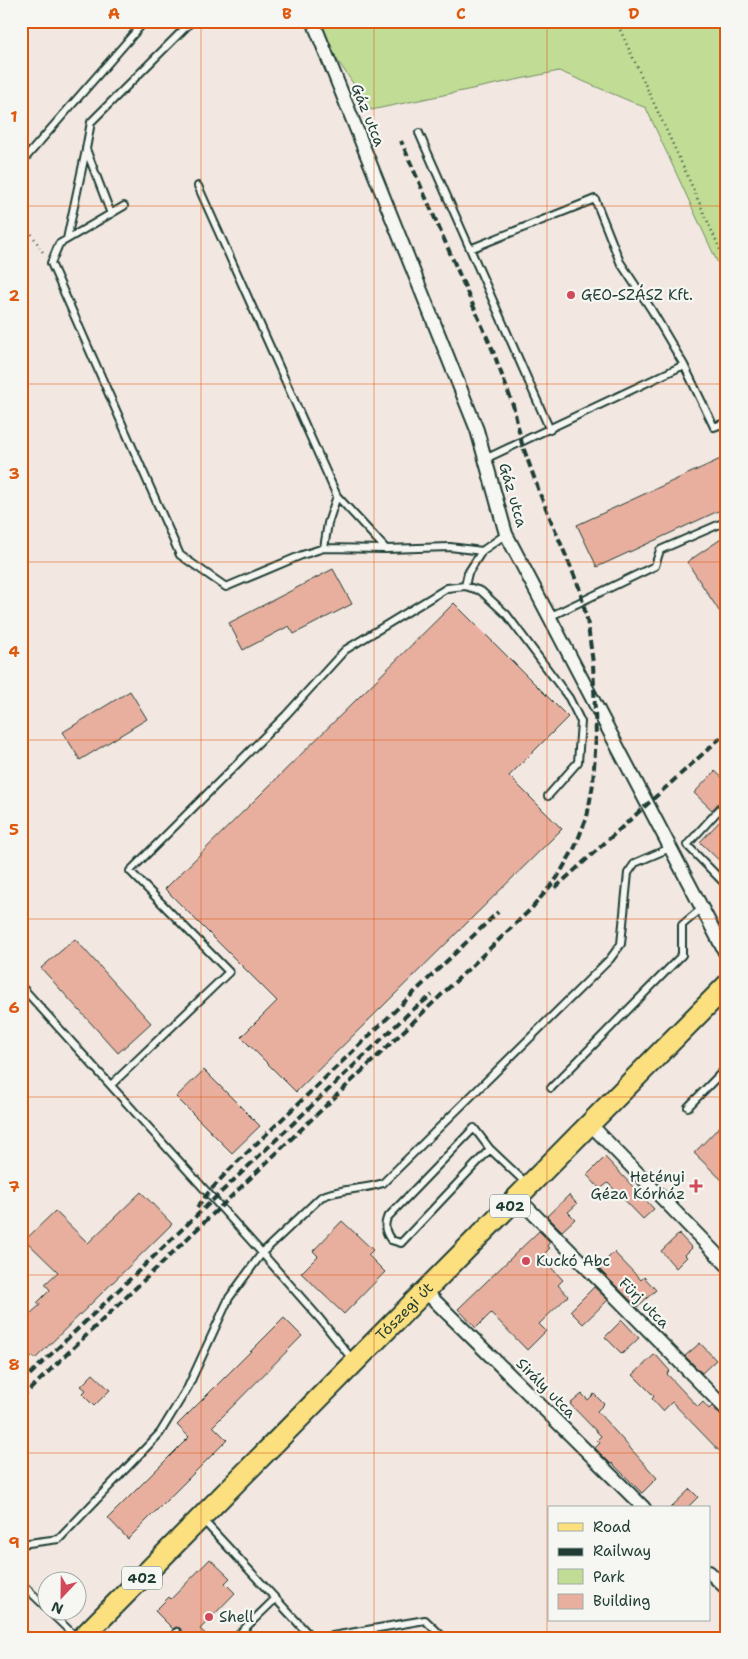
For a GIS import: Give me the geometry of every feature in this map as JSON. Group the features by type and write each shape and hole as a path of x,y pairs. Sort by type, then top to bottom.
{"main road":[{"name":"Tószegi út","path":"82,1638 727,985"}],"street":[{"name":"Gáz utca","path":"313,21 477,430 506,534 727,956"},
{"path":"590,1124 727,1265"},
{"name":"Fürj utca","path":"524,1192 727,1410"},
{"name":"Sirály utca","path":"425,1291 642,1506"},
{"path":"710,1573 727,1590"}],"lane":[{"path":"21,163 145,21"},
{"path":"67,239 91,122 192,21"},
{"path":"420,133 550,430"},
{"path":"86,149 111,214"},
{"path":"198,186 337,496 386,549"},
{"path":"470,248 594,199 620,262 652,309 684,365 714,427 727,422"},
{"path":"124,206 58,244 51,264 180,555 226,587 302,555 324,548 450,547 482,551"},
{"path":"485,459 550,430 684,365"},
{"path":"324,548 328,523 337,496"},
{"path":"549,617 655,566 660,550 727,521"},
{"path":"464,586 468,573 482,551 506,534"},
{"path":"111,1086 229,972 130,871 286,715 345,650 447,588 464,586 481,591 507,615 569,698 581,722 578,762 548,796"},
{"path":"727,801 687,845 727,886"},
{"path":"21,1544 59,1539 160,1433 188,1387 229,1298 262,1253 321,1197 330,1193 370,1188 383,1183 603,966 621,944 628,873 635,863 670,848"},
{"path":"551,1088 682,955 682,925 701,909"},
{"path":"718,940 727,926"},
{"path":"21,986 262,1253 355,1362"},
{"path":"688,1107 727,1067"},
{"path":"490,1149 401,1243 390,1240 384,1224 387,1218 474,1128 524,1192"},
{"path":"201,1518 312,1638"},
{"path":"21,1583 38,1599"},
{"path":"235,1638 276,1599"},
{"path":"322,1638 425,1620 444,1638"},
{"path":"61,1622 77,1638"},
{"path":"171,1638 177,1632"}],"path":[{"path":"616,21 688,175 727,265"},
{"path":"21,217 51,264"}],"green space":[{"path":"311,21 727,21 727,283 646,108 559,71 371,110"}],"building":[{"path":"727,456 727,507 597,567 577,525"},
{"path":"727,535 727,623 687,562"},
{"path":"333,569 352,604 294,634 289,626 243,650 229,623"},
{"path":"454,603 568,717 509,776 562,829 296,1092 241,1037 277,1001 165,889"},
{"path":"130,691 147,719 80,760 63,732"},
{"path":"715,771 727,782 727,796 712,810 694,793"},
{"path":"727,809 727,868 700,842 722,819 720,817"},
{"path":"75,939 151,1023 118,1053 41,968"},
{"path":"204,1070 260,1126 232,1153 176,1097"},
{"path":"727,1119 727,1185 694,1153"},
{"path":"605,1157 654,1209 643,1219 608,1183 600,1189 587,1175"},
{"path":"141,1192 172,1224 35,1359 33,1356 21,1367 21,1322 40,1305 37,1303 50,1290 45,1284 58,1272 25,1240 55,1211 88,1243"},
{"path":"569,1195 577,1204 568,1212 575,1219 562,1231 547,1216"},
{"path":"342,1221 373,1250 368,1255 385,1272 344,1314 301,1273 318,1256 313,1251"},
{"path":"539,1231 550,1242 547,1246 550,1248 541,1257 563,1280 558,1285 568,1296 539,1324 546,1331 527,1350 491,1313 476,1328 458,1309"},
{"path":"679,1234 692,1248 685,1255 687,1257 676,1268 661,1251"},
{"path":"614,1252 641,1280 644,1277 656,1290 637,1307 598,1268"},
{"path":"594,1287 608,1300 583,1324 570,1311"},
{"path":"284,1318 302,1336 213,1426 227,1440 128,1539 108,1518 189,1437 177,1425"},
{"path":"622,1320 639,1338 622,1354 605,1337"},
{"path":"700,1343 716,1360 702,1373 685,1356"},
{"path":"655,1354 670,1371 667,1374 698,1407 703,1402 709,1409 712,1406 721,1416 727,1418 727,1459 672,1402 663,1411 652,1399 654,1396 633,1375"},
{"path":"93,1374 110,1390 94,1406 82,1394 86,1390 81,1386"},
{"path":"582,1394 588,1400 594,1394 604,1404 597,1411 657,1478 642,1493 595,1448 600,1443 597,1440 601,1436 570,1404"},
{"path":"690,1489 698,1497 689,1506 672,1506"},
{"path":"210,1559 230,1578 225,1583 235,1593 200,1629 210,1638 182,1638 180,1636 182,1631 180,1628 176,1627 173,1629 155,1611 169,1597 171,1599"}],"railway":[{"path":"21,1398 532,908 557,878 575,847 587,817 593,784 596,735 593,663 587,619 579,587 540,494 522,444 513,405 493,351 401,141"},
{"path":"555,888 727,732"},
{"path":"197,1208 228,1171 498,912"},
{"path":"21,1383 410,1012 432,995"}],"place":[{"name":"GEO-SZÁSZ Kft.","path":"571,295"},
{"name":"Hetényi Géza Kórház","path":"696,1186"},
{"name":"Kuckó Abc","path":"526,1261"},
{"name":"Shell","path":"209,1617"}]}
